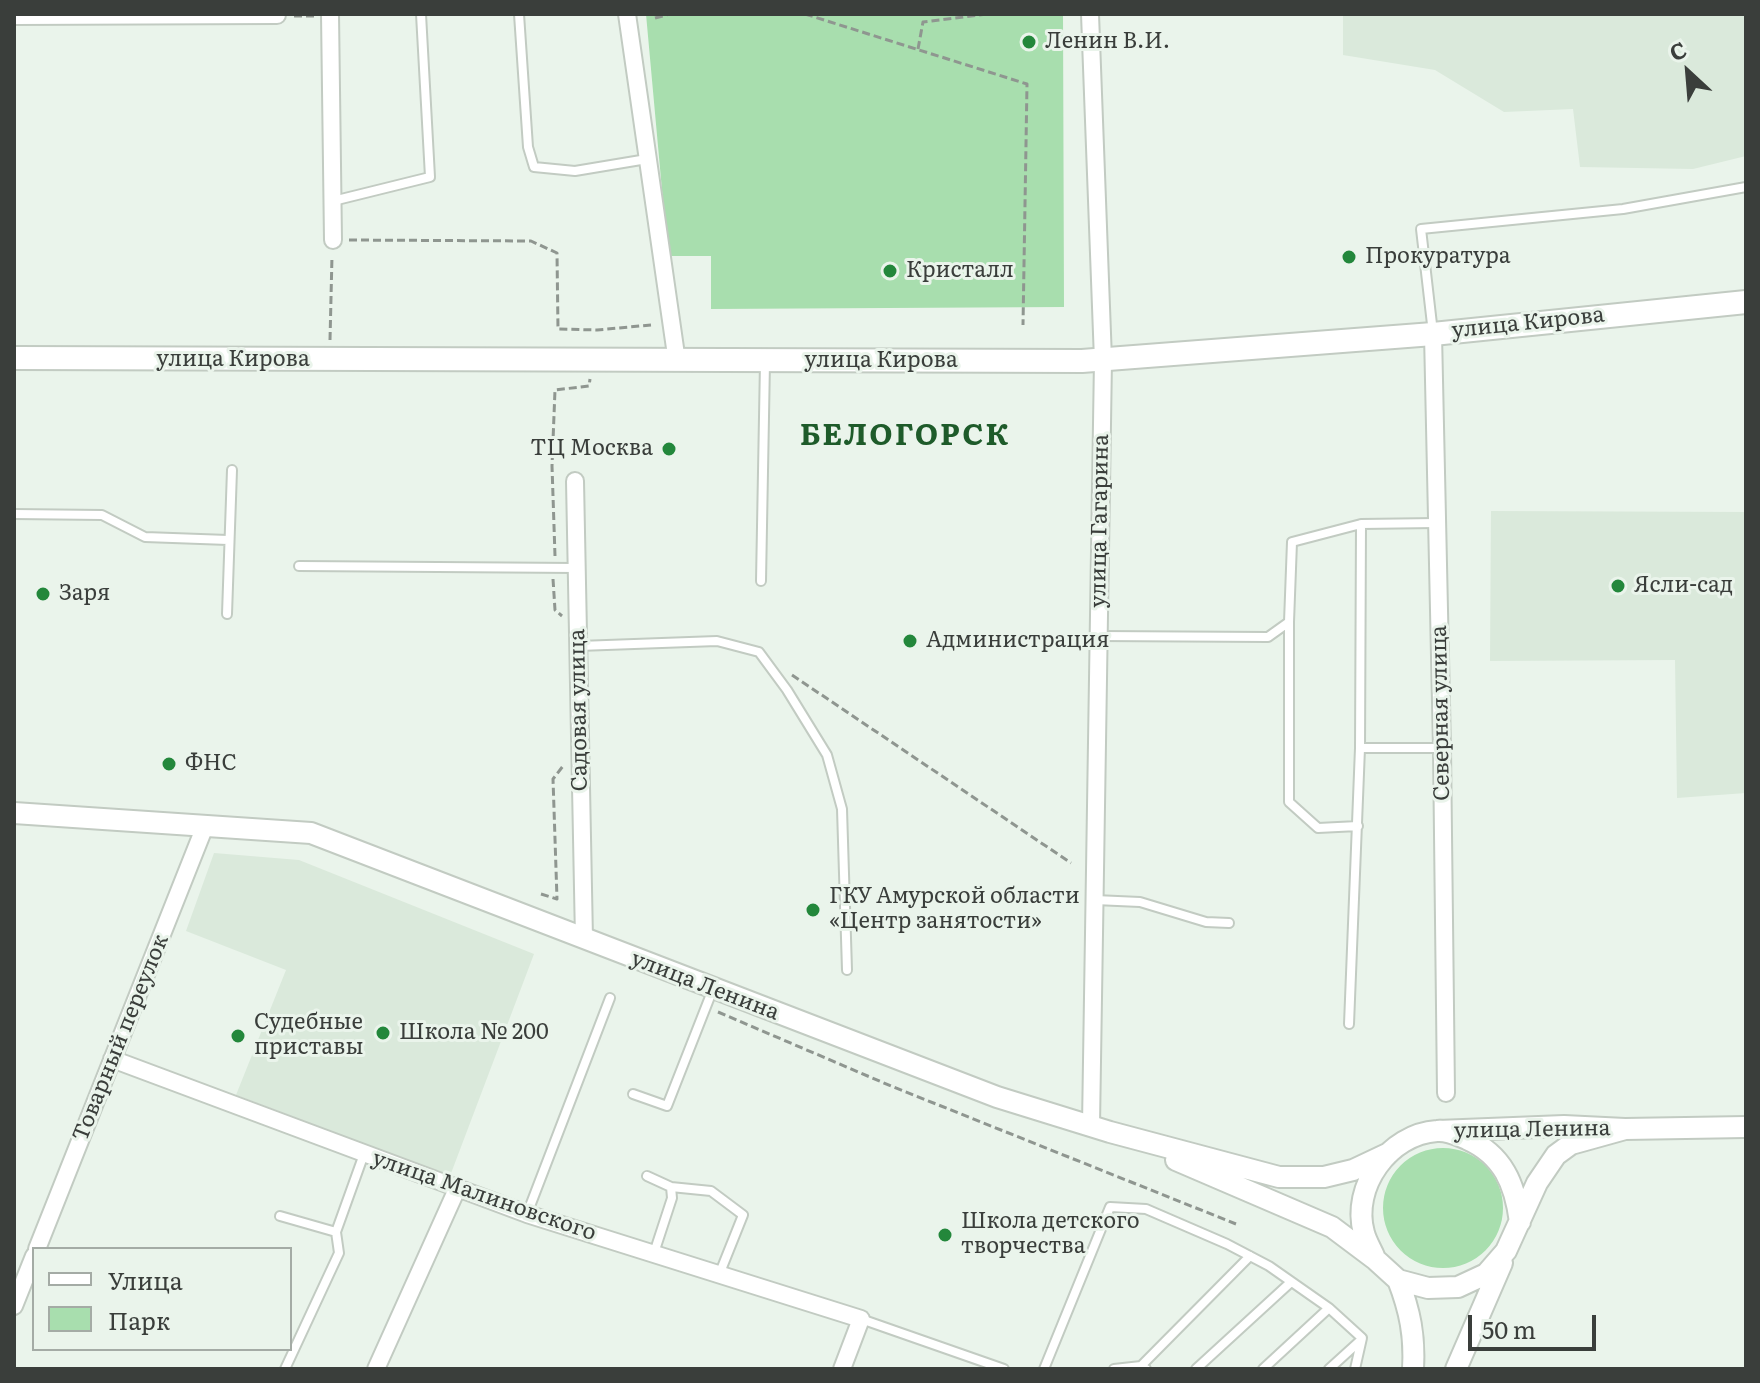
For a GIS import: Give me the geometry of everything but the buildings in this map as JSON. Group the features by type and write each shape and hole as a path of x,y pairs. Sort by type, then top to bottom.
{"main road":[{"name":"улица Кирова","path":"14,358 677,362 1103,360 1433,334 1746,302"}],"street":[{"path":"627,14 677,362"},
{"name":"улица Гагарина","path":"1090,14 1103,360 1094,900 1100,1129"},
{"path":"14,16 277,15"},
{"path":"330,16 333,240"},
{"name":"Северная улица","path":"1433,334 1446,1093"},
{"name":"Садовая улица","path":"575,481 584,939"},
{"name":"улица Ленина","path":"14,813 311,833 584,939 710,998 997,1097 1100,1129 1279,1177 1324,1177 1353,1170 1389,1153"},
{"name":"Товарный переулок","path":"38,1247 205,826"},
{"name":"улица Малиновского","path":"112,1059 527,1214 861,1319"},
{"name":"улица Ленина","path":"1438,1131 1564,1126 1625,1129 1746,1127"},
{"path":"1100,1129 1332,1227 1376,1260 1398,1280 1410,1311 1415,1342 1413,1369"},
{"name":"улица Ленина","path":"1520,1222 1537,1183 1556,1155 1571,1144 1625,1129"},
{"path":"1376,1260 1363,1232 1362,1202 1369,1178 1389,1153 1410,1140 1438,1131 1452,1132 1481,1145 1503,1166 1516,1193 1520,1222 1456,1369"},
{"path":"376,1369 457,1189"},
{"path":"1398,1280 1428,1288 1458,1287 1486,1274 1506,1251"},
{"path":"14,1306 32,1261"},
{"path":"842,1369 861,1319"}],"lane":[{"path":"332,201 430,177 421,14"},
{"path":"519,14 528,147 534,167 575,171 648,159"},
{"path":"1433,334 1421,229 1623,209 1746,187"},
{"path":"761,581 765,361"},
{"path":"227,614 232,470"},
{"path":"14,514 102,515 145,537 228,540"},
{"path":"1358,826 1318,828 1289,802 1292,542 1361,524 1437,523"},
{"path":"1349,1024 1360,748 1361,524"},
{"path":"299,566 576,568"},
{"path":"1098,636 1268,637 1289,622"},
{"path":"578,646 717,641 759,652 787,690 827,755 842,809 847,970"},
{"path":"1360,748 1442,748"},
{"path":"1094,900 1140,902 1206,922 1229,923"},
{"path":"527,1214 610,998"},
{"path":"633,1094 667,1106 710,998"},
{"path":"285,1369 339,1253 336,1232 364,1154"},
{"path":"647,1176 671,1187 711,1191 743,1215 719,1275"},
{"path":"654,1253 672,1198 671,1187"},
{"path":"1044,1369 1110,1207 1146,1209 1250,1256 1329,1308 1362,1338"},
{"path":"280,1216 336,1232"},
{"path":"1114,1369 1144,1368 1250,1256"},
{"path":"1196,1369 1291,1282"},
{"path":"1263,1369 1329,1308"},
{"path":"861,1319 1004,1369"},
{"path":"1329,1369 1362,1338"},
{"path":"1355,1369 1362,1338"}],"path":[{"path":"655,18 670,14"},
{"path":"805,14 1027,84 1023,325"},
{"path":"918,50 923,22 987,14"},
{"path":"277,15 330,16"},
{"path":"330,360 333,240 531,241 557,253 558,329 597,330 651,325"},
{"path":"565,618 555,610 553,568 557,548 552,466 555,390 589,386 590,379"},
{"path":"785,670 1071,863"},
{"path":"541,894 557,899 553,779 563,766"},
{"path":"710,998 891,1086 1236,1224"}],"shaded area":[{"path":"1343,14 1746,14 1746,156 1693,169 1580,167 1573,109 1504,112 1435,70 1343,55"},
{"name":"Ясли-сад","path":"1491,511 1746,512 1746,793 1677,798 1675,660 1490,661"},
{"name":"Школа № 200","path":"214,853 299,860 534,954 450,1176 236,1095 286,970 186,931"}],"green space":[{"path":"646,14 1063,14 1064,307 711,309 711,256 668,256"},
{"path":"1443,1148 1466,1152 1486,1165 1499,1185 1503,1208 1499,1231 1486,1251 1466,1264 1443,1268 1420,1264 1400,1251 1387,1231 1383,1208 1387,1185 1400,1165 1420,1152"}],"place":[{"name":"Ленин В.И.","path":"1029,42"},
{"name":"Прокуратура","path":"1349,257"},
{"name":"Кристалл","path":"890,271"},
{"name":"ТЦ Москва","path":"669,449"},
{"name":"Ясли-сад","path":"1618,586"},
{"name":"Заря","path":"43,594"},
{"name":"Администрация","path":"910,641"},
{"name":"ФНС","path":"169,764"},
{"name":"ГКУ Амурской области «Центр занятости»","path":"813,910"},
{"name":"Школа № 200","path":"383,1033"},
{"name":"Судебные приставы","path":"238,1036"},
{"name":"Школа детского творчества","path":"945,1235"}],"district":[{"name":"БЕЛОГОРСК","path":"905,436"}]}
